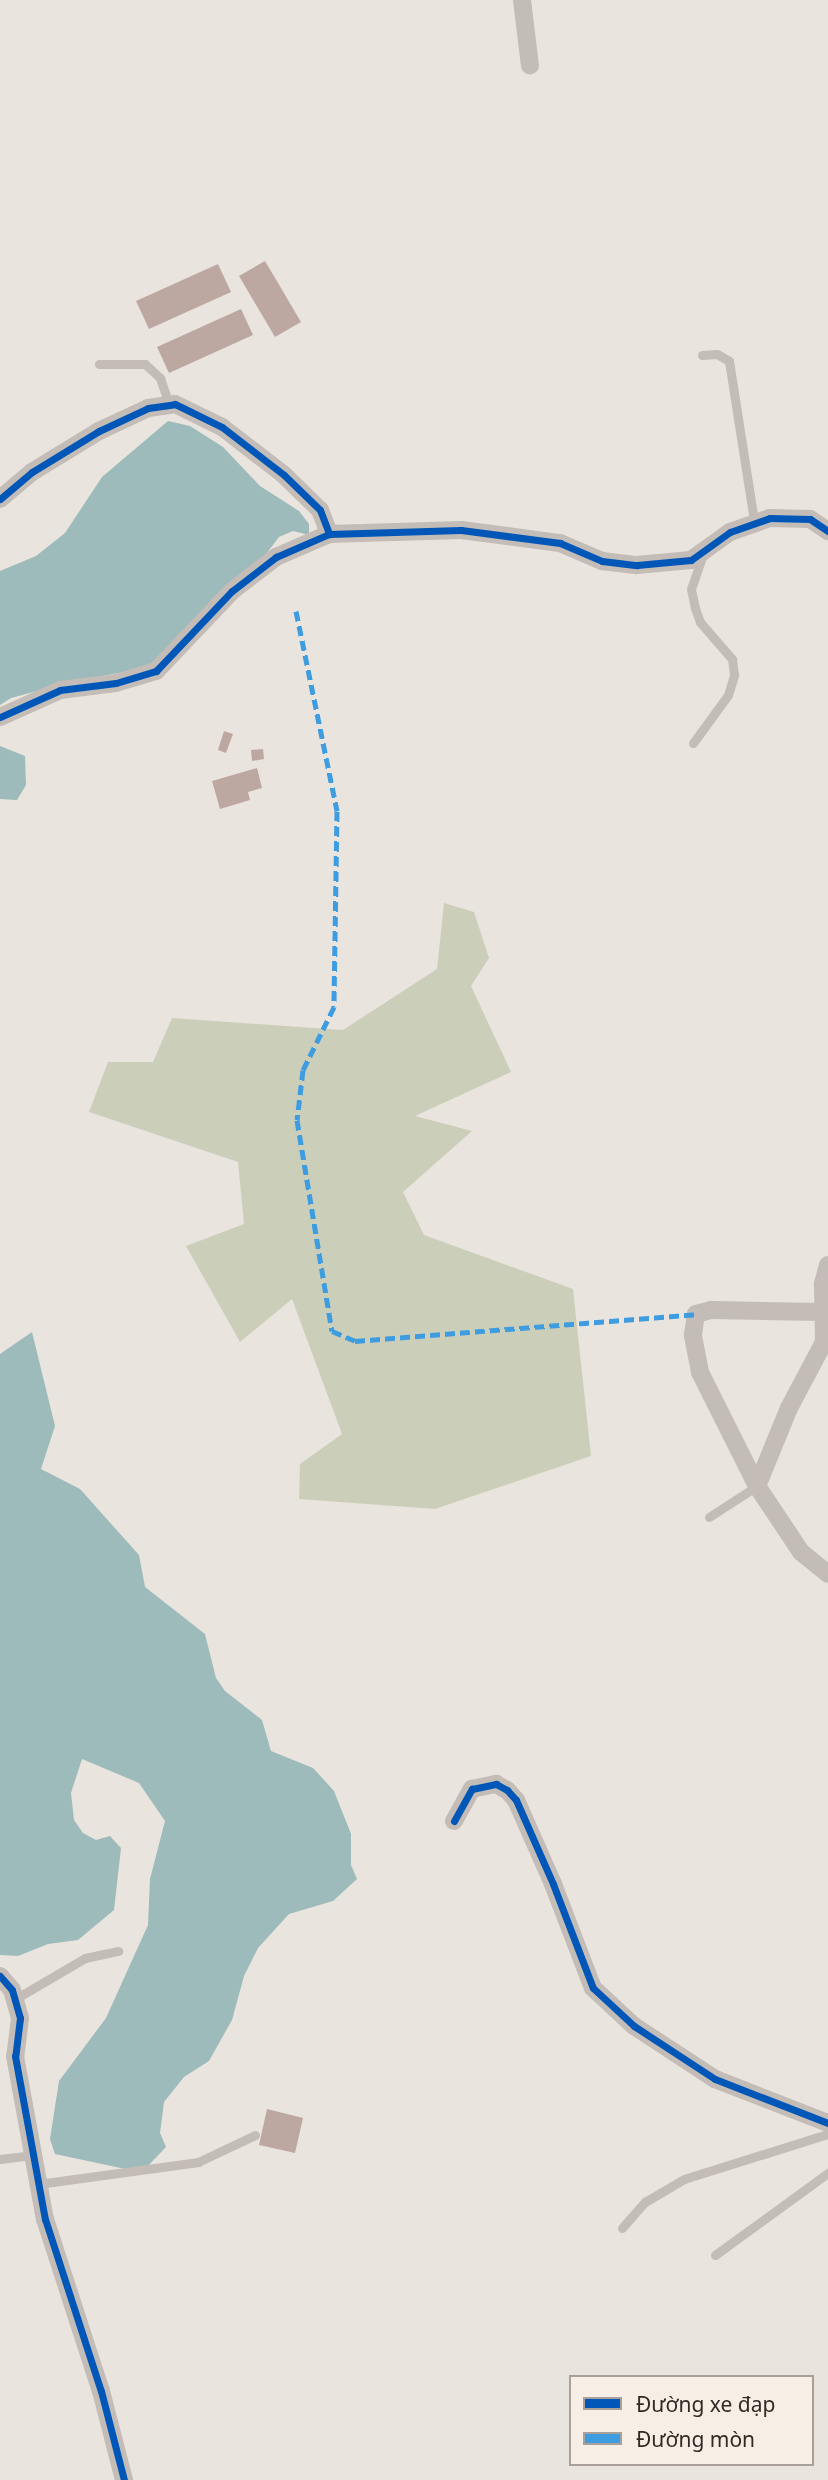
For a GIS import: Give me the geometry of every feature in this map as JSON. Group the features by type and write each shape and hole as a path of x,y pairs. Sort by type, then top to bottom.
{"street":[{"path":"522,0 530,66"},
{"path":"0,499 32,472 99,432 148,408 169,404 194,410 284,475 320,510 329,534"},
{"path":"0,717 60,690 116,683 156,671 232,592 276,557 329,534 461,530 560,544 602,561 637,565 691,560 754,521 810,519 828,531"},
{"path":"757,1486 827,1336 822,1312 828,1265"},
{"path":"822,1312 711,1310 696,1314 693,1335 700,1372 757,1486 801,1552 828,1574"},
{"path":"454,1821 472,1789 483,1784 507,1790 516,1800 554,1884 593,1988 635,2026 715,2079 828,2123"},
{"path":"0,1976 15,1999 20,2018 15,2056 36,2184 124,2480"}],"lane":[{"path":"702,355 717,354 729,361 754,521"},
{"path":"99,365 145,364 160,378 169,404"},
{"path":"693,743 728,695 734,675 732,659 700,622 693,598 694,572 704,553"},
{"path":"709,1517 757,1486"},
{"path":"15,1999 85,1958 118,1951"},
{"path":"622,2228 645,2202 684,2179 828,2134"},
{"path":"36,2184 183,2165 255,2136"},
{"path":"0,2159 32,2155"},
{"path":"715,2255 828,2173"}],"green space":[{"path":"444,903 474,912 489,958 471,986 511,1072 415,1116 472,1131 403,1192 424,1235 573,1289 591,1456 435,1509 299,1499 300,1464 342,1434 292,1299 240,1342 186,1246 244,1224 238,1162 89,1112 108,1062 153,1062 172,1018 343,1030 437,969"}],"water":[{"path":"168,421 190,426 223,447 260,486 299,511 309,524 309,535 293,531 279,537 257,566 149,667 67,683 11,698 0,705 0,571 36,556 65,533 102,477"},
{"path":"0,746 25,756 26,785 17,800 0,799"},
{"path":"32,1332 55,1426 41,1469 80,1489 139,1555 145,1587 205,1634 216,1678 225,1691 262,1720 271,1751 313,1768 334,1791 351,1834 351,1865 357,1879 333,1901 289,1914 258,1948 244,1976 232,2020 209,2061 184,2077 164,2102 160,2133 166,2147 145,2169 130,2170 55,2154 50,2139 59,2081 106,2018 148,1925 150,1879 165,1821 139,1783 82,1759 71,1793 74,1820 83,1833 96,1840 110,1836 121,1848 114,1910 78,1940 48,1944 18,1956 0,1955 0,1354"}],"building":[{"path":"265,261 301,322 275,337 239,276"},
{"path":"218,264 231,292 149,329 136,301"},
{"path":"241,309 253,335 169,373 157,347"},
{"path":"224,731 233,734 226,753 218,750"},
{"path":"263,749 264,759 252,761 251,750"},
{"path":"257,768 262,788 248,792 250,800 220,809 212,781"},
{"path":"267,2109 303,2118 295,2153 259,2145"}],"marked path":[{"path":"296,611 337,811 334,1007 303,1070 297,1120 332,1331 355,1341 696,1314"}],"cycle path":[{"path":"0,499 32,472 99,431 148,408 175,404 222,427 284,475 320,510 329,534"},
{"path":"0,717 60,690 116,683 156,671 232,591 276,557 329,534 461,530 560,543 602,561 637,565 691,560 730,532 770,518 810,519 828,531"},
{"path":"454,1821 472,1789 496,1784 507,1790 516,1800 553,1884 593,1988 634,2026 715,2079 828,2123"},
{"path":"0,1976 12,1990 20,2018 15,2056 45,2219 101,2391 124,2480"}]}
